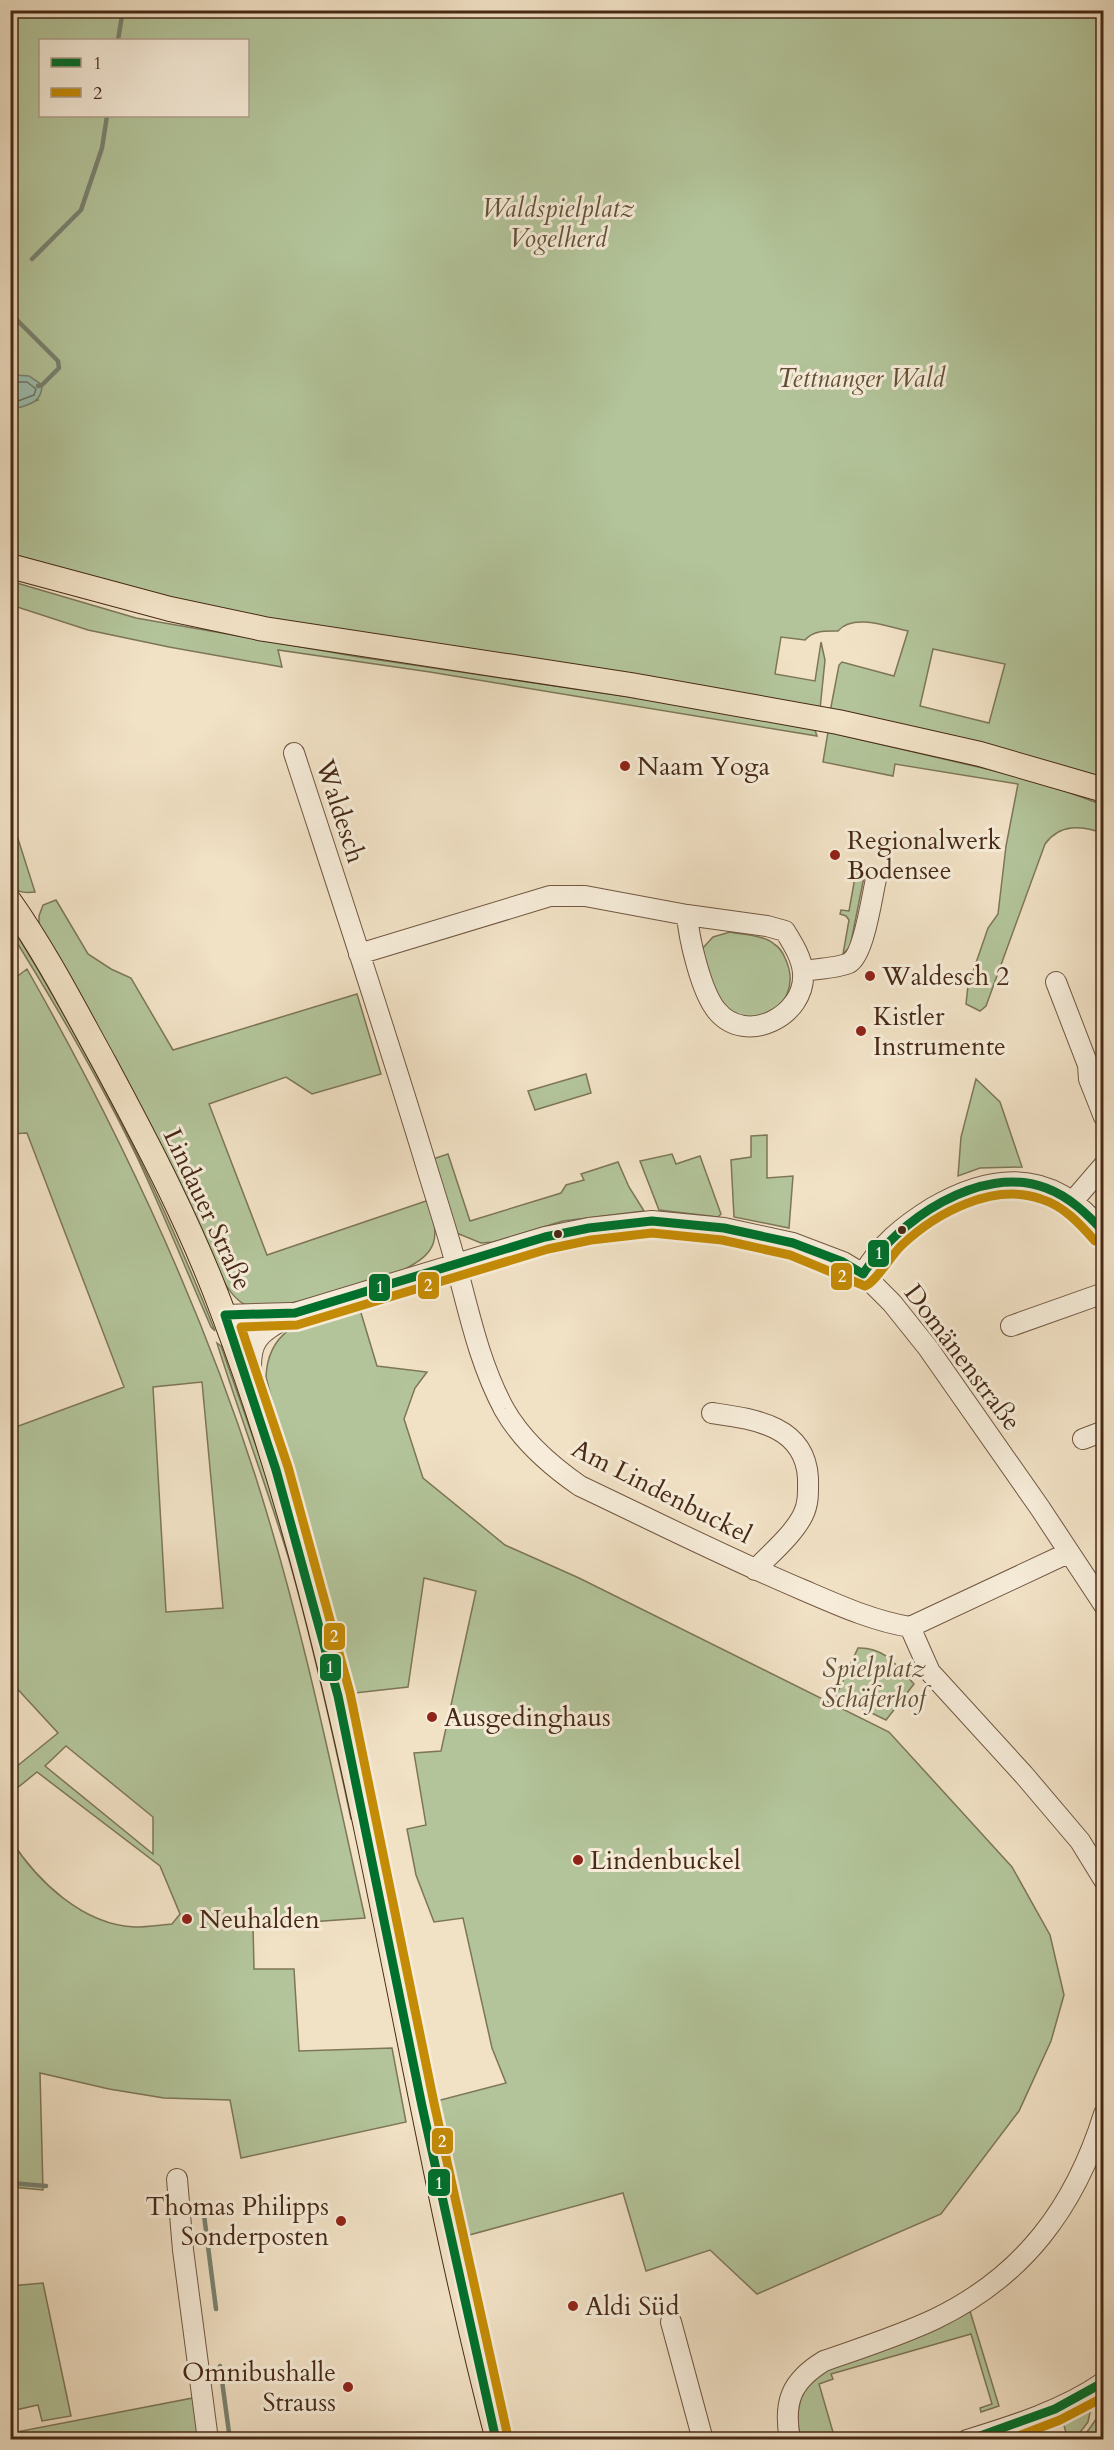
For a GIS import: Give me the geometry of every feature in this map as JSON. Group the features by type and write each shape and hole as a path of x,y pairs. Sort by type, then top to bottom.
{"main road":[{"path":"10,566 170,609 264,629 632,685 838,722 980,754 1104,790"},
{"name":"Lindauer Straße","path":"10,902 37,943 143,1135 184,1218 225,1315 254,1397 338,1696 422,2106 497,2438"}],"street":[{"name":"Waldesch","path":"294,753 456,1266"},
{"path":"803,971 849,963 855,957 864,932 876,879"},
{"path":"359,954 550,896 585,896 687,915 767,926 785,931 798,955 803,971 803,981 797,996 787,1011 776,1020 749,1027 729,1020 717,1011 705,985 689,938 687,915"},
{"path":"1056,982 1088,1065 1089,1079 1104,1117"},
{"path":"1073,1201 1104,1166"},
{"path":"863,1274 875,1253 900,1229 957,1194 971,1188 1000,1182 1023,1182 1046,1188 1073,1201 1104,1233"},
{"name":"Domänenstraße","path":"254,1397 250,1363 255,1341 274,1325 295,1313 558,1234 652,1221 724,1228 794,1243 843,1262 863,1274 892,1303 928,1348 1040,1508 1104,1605"},
{"name":"Am Lindenbuckel","path":"456,1266 474,1338 486,1371 506,1412 531,1444 554,1468 580,1486 755,1570 854,1612 910,1627"},
{"path":"1011,1326 1104,1293"},
{"name":"Domänenstraße","path":"225,1315 295,1313"},
{"name":"Am Lindenbuckel","path":"712,1413 751,1419 773,1426 792,1441 803,1457 808,1491 803,1516 755,1570"},
{"path":"1083,1439 1104,1431"},
{"path":"1068,1553 910,1627 930,1672 1024,1775 1080,1841 1104,1880"},
{"path":"790,2439 787,2418 790,2398 799,2379 810,2370 824,2361 935,2319 983,2291 1020,2261 1051,2225 1068,2200 1083,2171 1104,2114"},
{"path":"177,2180 183,2250 208,2439"},
{"path":"671,2322 703,2439"},
{"path":"967,2439 1037,2416 1091,2391 1104,2382"}],"green space":[{"name":"Tettnanger Wald","path":"11,11 1103,11 1103,779 830,712 839,665 842,662 894,676 908,631 881,624 853,623 838,631 816,633 805,640 781,637 775,674 815,681 821,642 825,660 820,709 214,611 11,554 11,410 38,400 14,375 11,377","holes":["933,649 1005,664 989,723 920,706"]},
{"path":"10,581 136,618 359,657 671,703 815,730 817,736 430,672 278,650 282,667 169,647 88,630 11,605"},
{"path":"828,732 1038,781 1103,805 1103,833 1079,828 1064,829 1057,832 1045,844 986,1006 980,1011 966,1004 968,986 988,928 998,914 1006,846 1018,784 895,764 893,776 823,762"},
{"path":"11,817 35,892 22,892 11,885"},
{"path":"857,866 863,868 865,872 850,947 843,954 849,920 840,914 841,910 849,911"},
{"path":"56,900 88,954 111,969 131,978 173,1050 357,994 381,1074 312,1094 286,1077 209,1104 267,1255 429,1200 435,1235 430,1250 414,1264 401,1271 346,1289 277,1306 246,1305 238,1300 218,1270 180,1186 142,1111 39,927 39,916 43,905"},
{"path":"10,923 68,1022 122,1122 171,1225 215,1331 211,1327 156,1198 122,1127 76,1042 11,933"},
{"path":"730,932 770,941 781,950 784,956 790,977 787,994 777,1008 769,1013 760,1016 737,1017 724,1007 713,988 702,949 713,937"},
{"path":"27,969 125,1154 183,1281 234,1412 256,1478 302,1641 365,1918 253,1926 254,1969 294,1969 299,2051 392,2048 406,2122 241,2158 230,2100 164,2098 109,2089 40,2073 43,2190 11,2187 11,1840 34,1871 48,1885 63,1898 97,1918 116,1924 144,1927 172,1924 180,1914 160,1866 37,1772 11,1793 11,1771 58,1733 11,1682 11,1426 16,1427 124,1387 27,1133 11,1134 11,981","holes":["202,1382 223,1608 166,1612 153,1387","66,1746 153,1817 153,1854 45,1766"]},
{"path":"586,1074 591,1093 535,1110 528,1091"},
{"path":"976,1079 1000,1102 1022,1167 980,1168 958,1176 961,1137"},
{"path":"767,1135 767,1178 793,1176 789,1228 734,1217 731,1160 751,1157 751,1136"},
{"path":"448,1154 470,1221 561,1193 566,1185 584,1180 581,1174 618,1162 629,1187 644,1211 563,1221 493,1242 481,1243 454,1232 433,1159"},
{"path":"672,1154 676,1164 700,1156 721,1214 718,1217 659,1210 640,1161"},
{"path":"358,1303 377,1366 427,1372 415,1388 404,1419 423,1478 505,1545 579,1578 889,1732 1012,1867 1050,1935 1064,1995 1051,2041 1019,2111 941,2214 757,2294 710,2250 646,2271 623,2193 462,2237 429,2103 506,2083 492,2048 463,1918 434,1922 416,1875 407,1829 426,1825 414,1753 441,1751 476,1591 424,1578 408,1687 346,1694 266,1377 269,1359 275,1344 285,1333 311,1319"},
{"path":"217,1343 221,1346 270,1486 306,1607 355,1820 351,1819 323,1691 290,1563"},
{"name":"Spielplatz Schäferhof","path":"858,1648 883,1654 896,1664 914,1684 886,1720 836,1696"},
{"path":"43,2283 71,2416 42,2421 38,2405 11,2411 10,2286"},
{"path":"970,2311 999,2406 981,2412 980,2408 992,2404 971,2334 831,2374 833,2379 819,2384 835,2439 801,2439 798,2423 799,2408 804,2393 813,2380 833,2368 916,2338"},
{"path":"1103,2395 1103,2439 1082,2439 1097,2418 1097,2400"},
{"path":"198,2397 203,2440 11,2440 11,2433"},
{"path":"1092,2403 1088,2422 1075,2439 1068,2439 1062,2419"}],"water":[{"path":"14,375 29,376 42,385 36,400 11,410 11,377"}],"waterway":[{"path":"118,39 123,10"},
{"path":"32,259 81,210 102,148 107,117"},
{"path":"10,313 58,361 59,368 42,385 38,386"},
{"path":"10,2183 46,2186"},
{"path":"204,2215 216,2309"},
{"path":"220,2366 230,2440"}],"transit line":[{"name":"1","path":"496,2440 422,2106 338,1696 276,1470 225,1315 295,1313 545,1237 589,1228 652,1221 724,1228 793,1243 843,1262 863,1274 878,1254 918,1217 968,1190 994,1183 1021,1182 1055,1192 1078,1207 1104,1232"},
{"name":"2","path":"508,2437 434,2103 350,1693 288,1467 241,1327 297,1325 548,1249 591,1240 652,1233 722,1240 790,1255 865,1286 874,1279 902,1245 931,1222 966,1204 1004,1195 1023,1195 1057,1206 1071,1216 1095,1241"},
{"name":"1","path":"969,2440 1055,2409 1104,2382"},
{"name":"2","path":"1008,2440 1060,2420 1104,2397"}],"place":[{"name":"Naam Yoga","path":"625,766"},
{"name":"Regionalwerk Bodensee","path":"835,855"},
{"name":"Waldesch 2","path":"870,976"},
{"name":"Kistler Instrumente","path":"861,1031"},
{"name":"Ausgedinghaus","path":"432,1717"},
{"name":"Lindenbuckel","path":"578,1860"},
{"name":"Neuhalden","path":"187,1919"},
{"name":"Thomas Philipps Sonderposten","path":"341,2221"},
{"name":"Aldi Süd","path":"573,2306"},
{"name":"Omnibushalle Strauss","path":"348,2387"}],"park label":[{"name":"Waldspielplatz Vogelherd","path":"558,223"}]}
